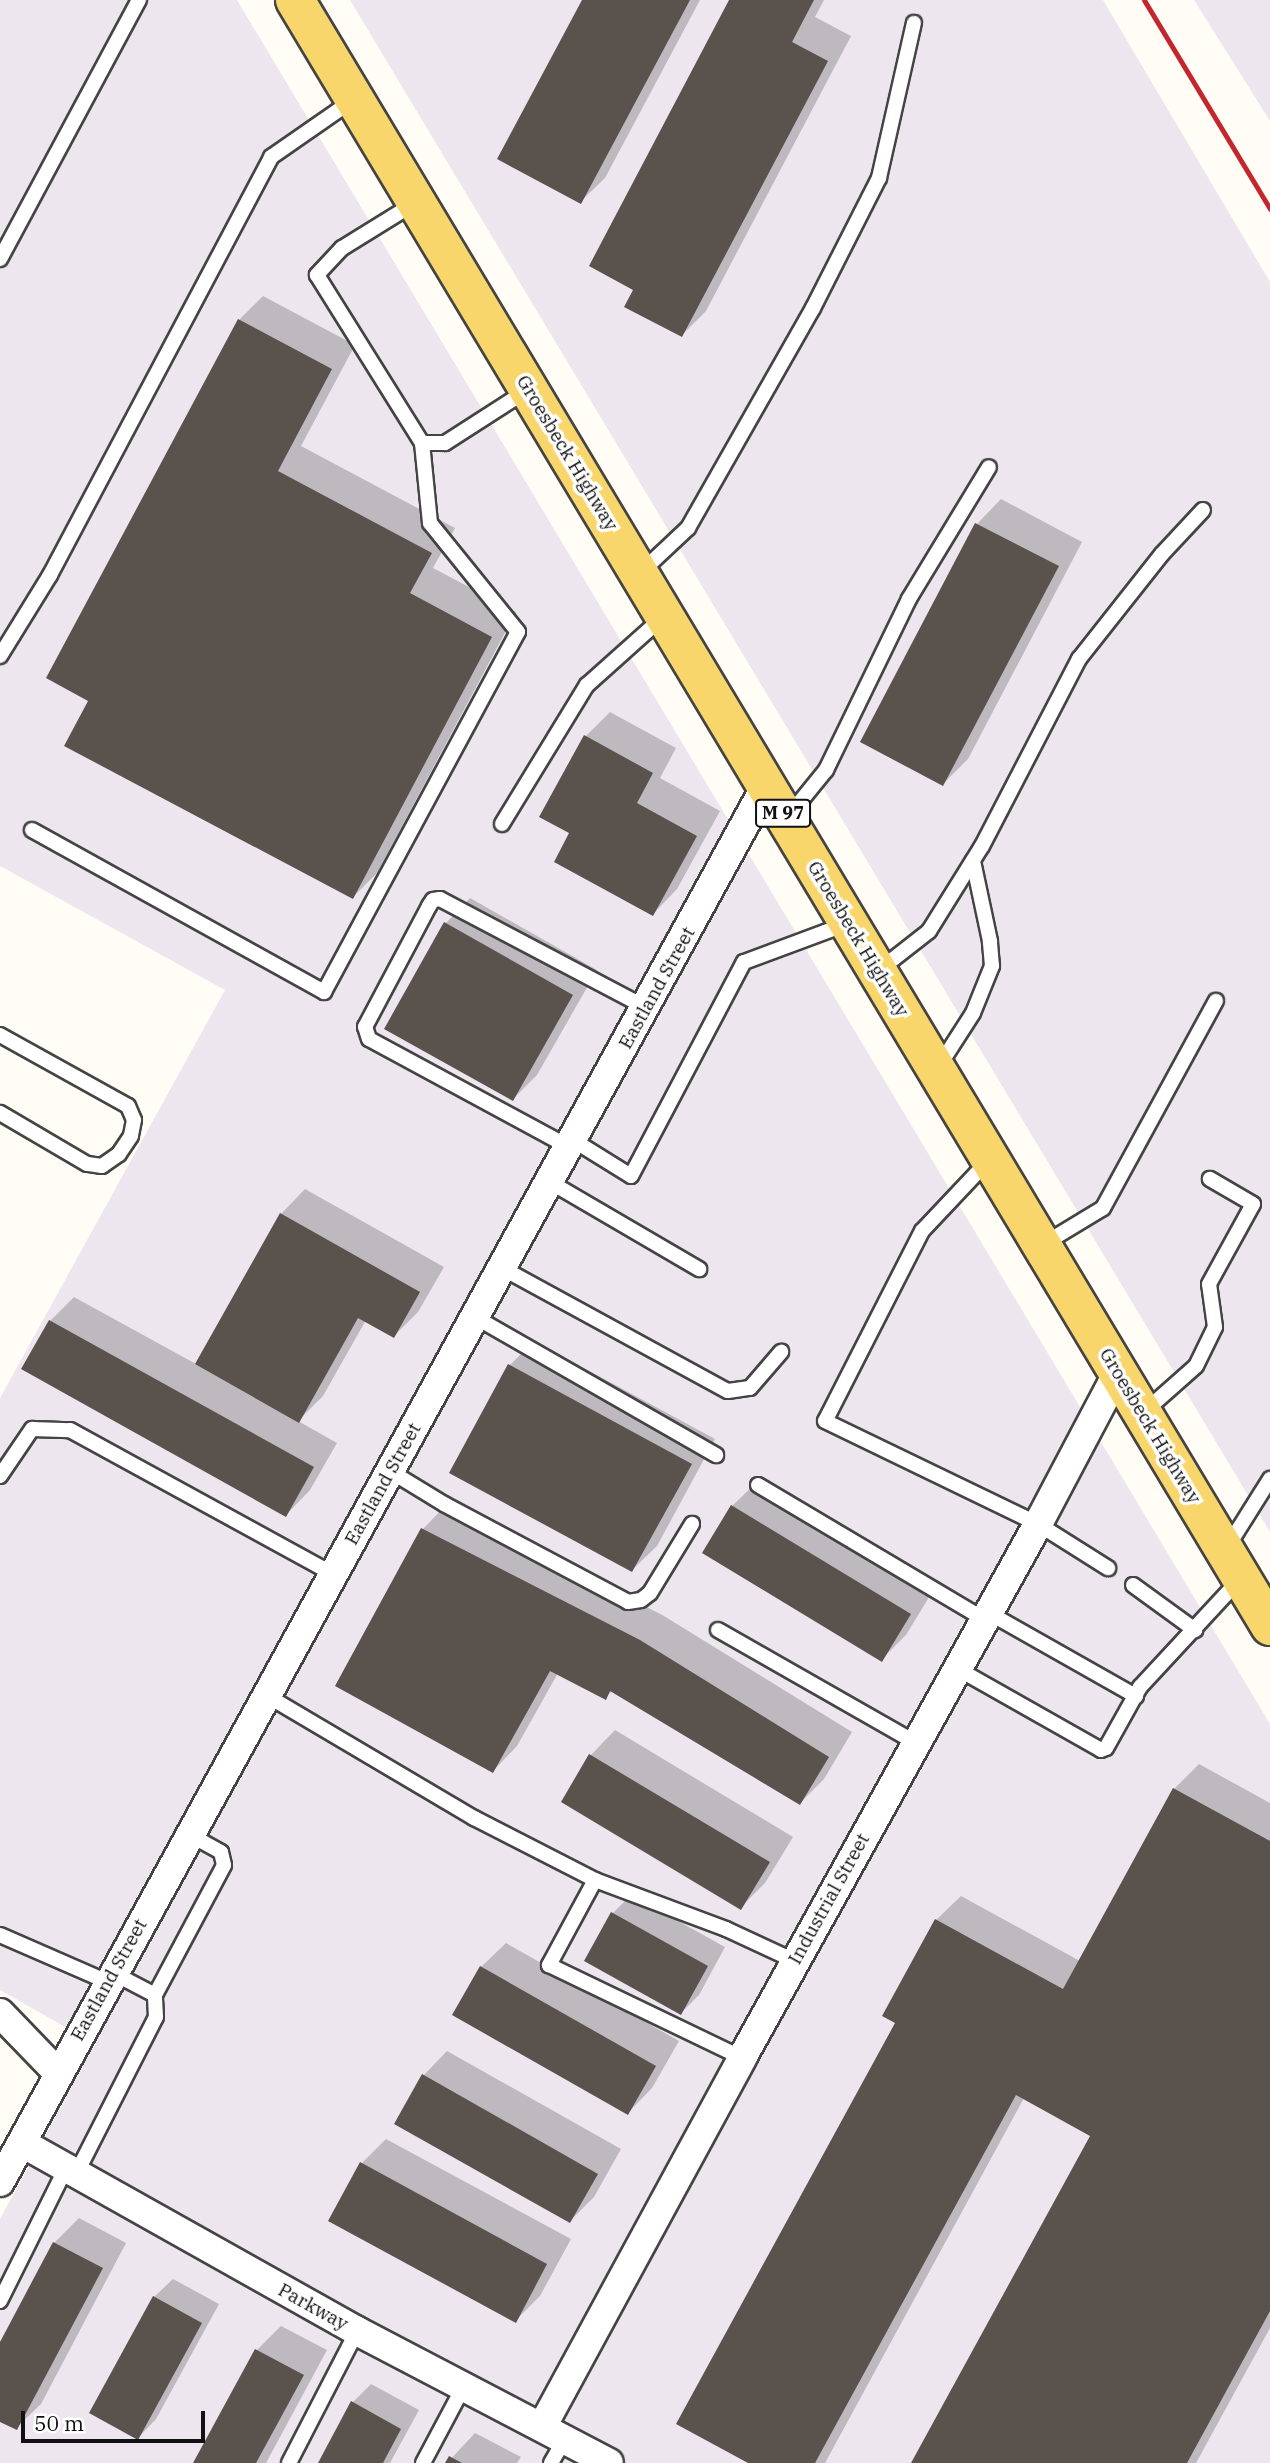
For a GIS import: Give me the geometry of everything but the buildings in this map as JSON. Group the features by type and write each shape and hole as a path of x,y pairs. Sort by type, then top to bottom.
{"main road":[{"name":"Groesbeck Highway","path":"295,0 1270,1626"}],"street":[{"name":"Eastland Street","path":"0,2182 766,786"},
{"name":"Industrial Street","path":"553,2443 741,2058 987,1617 1118,1372"},
{"path":"0,2013 59,2074"},
{"name":"Parkway","path":"22,2143 357,2331 464,2386 553,2443 609,2463"}],"lane":[{"path":"0,259 139,0"},
{"path":"639,574 688,528 813,307 879,178 914,23"},
{"path":"0,656 63,551 271,157 354,99"},
{"path":"32,830 324,992 519,632 430,523 422,443 317,275 342,248 416,202"},
{"path":"422,443 445,443 529,389"},
{"path":"786,819 826,770 909,599 989,467"},
{"path":"877,971 929,931 973,861 1079,659 1162,554 1203,510"},
{"path":"502,824 587,685 664,616"},
{"path":"937,1070 973,1013 992,966 990,942 973,861"},
{"path":"647,1007 440,899 433,900 429,906 365,1027 369,1039 631,1176 744,962 848,923"},
{"path":"1042,1245 1103,1208 1216,1001"},
{"path":"0,1035 128,1106 135,1119 131,1136 119,1154 102,1166 87,1164 0,1114"},
{"path":"990,1159 922,1231 825,1421 1038,1524 1108,1568"},
{"path":"1143,1413 1196,1366 1216,1327 1209,1284 1253,1204 1210,1179"},
{"path":"550,1182 699,1269"},
{"path":"502,1268 727,1391 750,1388 781,1352"},
{"path":"475,1317 716,1455"},
{"path":"0,1476 32,1429 71,1430 333,1574"},
{"path":"390,1471 444,1504 628,1602 641,1600 650,1593 692,1524"},
{"path":"958,1669 1101,1750 1106,1748 1136,1696 1195,1630 1233,1564 1270,1479"},
{"path":"758,1485 987,1617 1136,1696"},
{"path":"1133,1585 1195,1630"},
{"path":"718,1630 916,1743"},
{"path":"266,1695 474,1818 595,1880 726,1929 795,1961"},
{"path":"0,2301 156,2017 155,1995 224,1866 221,1852 189,1834"},
{"path":"595,1880 549,1965 741,2058"},
{"path":"0,1935 155,1995"},
{"path":"289,2463 357,2331"},
{"path":"423,2463 464,2386"}],"shaded area":[{"path":"0,0 237,0 1270,1724 1270,2463 0,2463 0,2219 95,2044 0,1990 0,1398 225,990 0,866"},
{"path":"350,0 1103,0 1270,282 1270,1532"},
{"path":"1194,0 1270,0 1270,121"}],"railway":[{"path":"1144,0 1270,209"}]}
